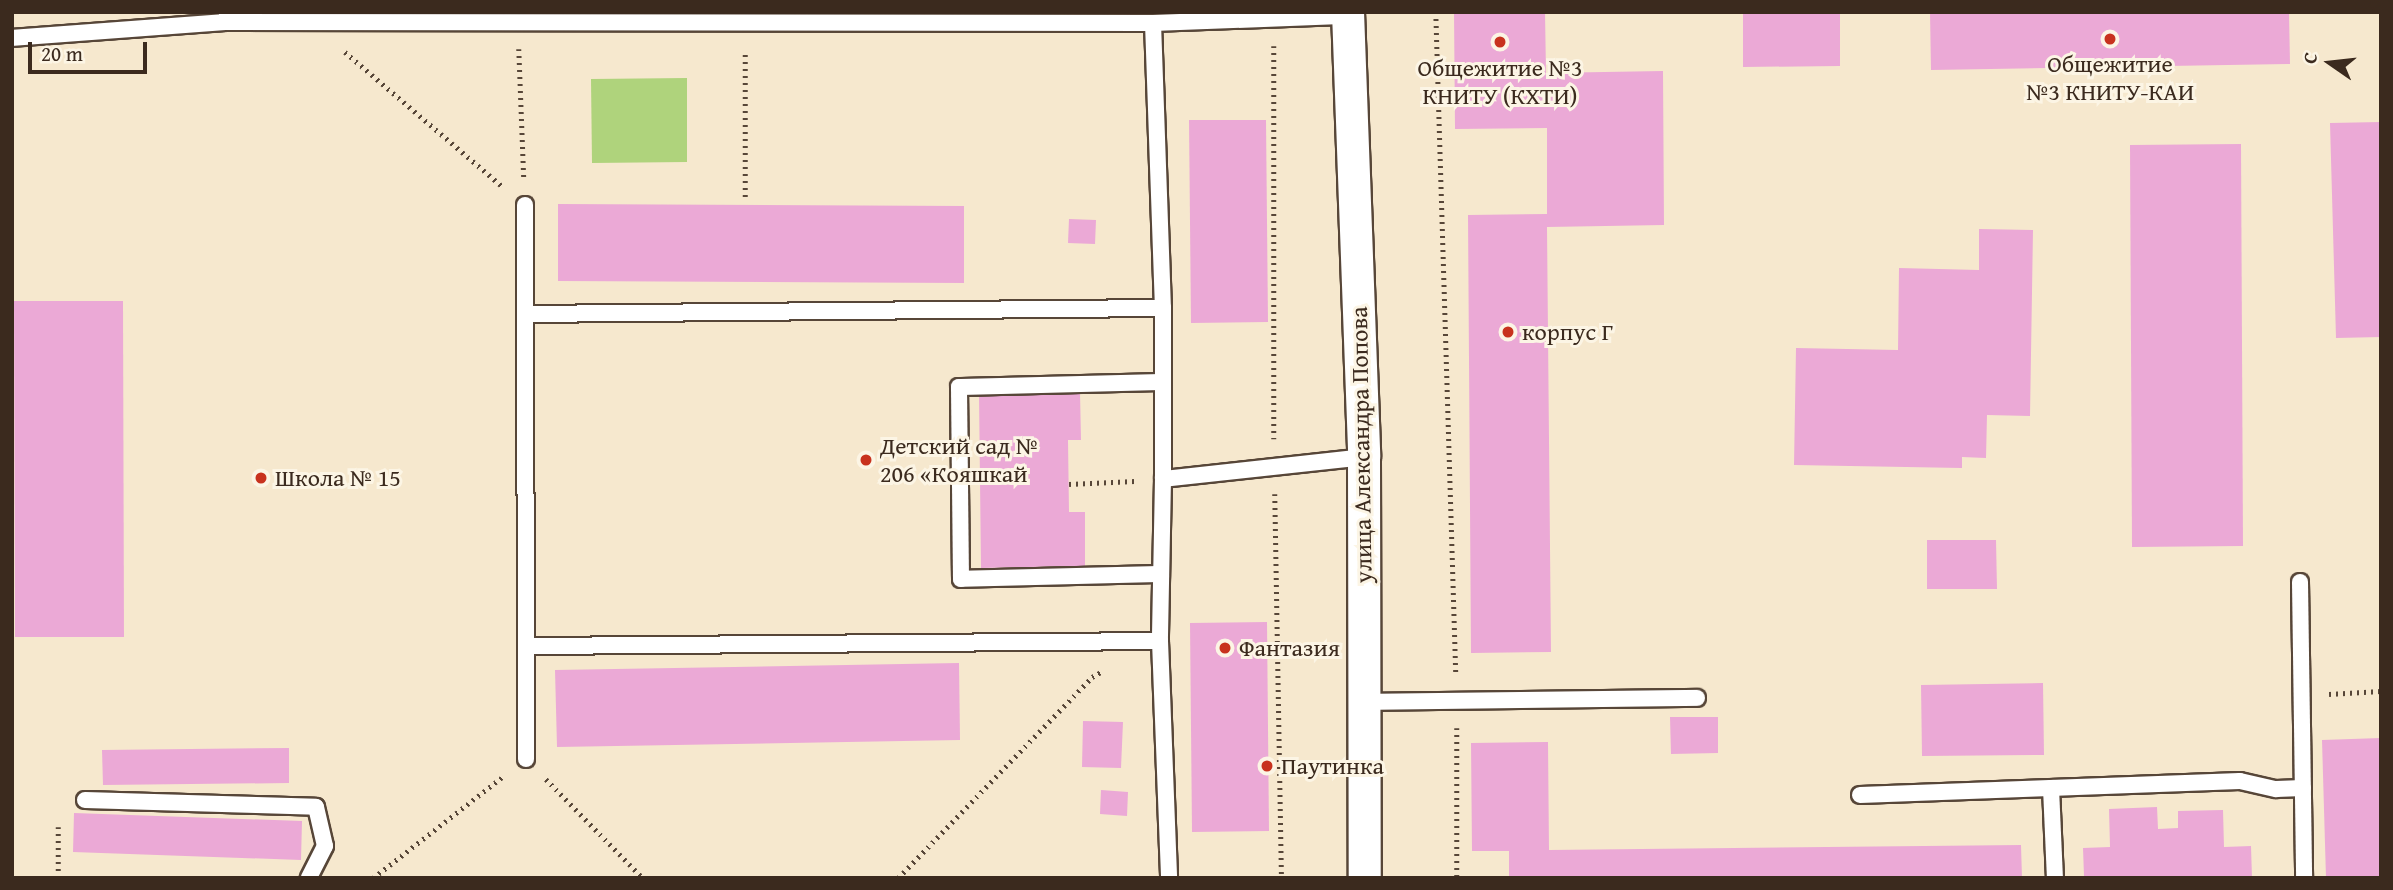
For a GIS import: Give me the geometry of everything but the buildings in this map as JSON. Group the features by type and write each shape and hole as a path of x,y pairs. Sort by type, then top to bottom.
{"street":[{"name":"улица Александра Попова","path":"1348,14 1364,457 1365,878"}],"lane":[{"path":"12,38 227,17 309,21 745,21 789,17 1153,23 1348,14"},
{"path":"1153,23 1163,308 1160,640 1169,878"},
{"path":"525,205 529,646 526,759"},
{"path":"525,314 1163,308"},
{"path":"1161,574 961,579 960,387 1163,382"},
{"path":"1163,479 1364,457"},
{"path":"2300,582 2304,878"},
{"path":"529,646 1160,640"},
{"path":"1365,702 1457,698 1696,698"},
{"path":"1860,796 2240,781 2276,789 2303,788"},
{"path":"2051,788 2055,878"},
{"path":"85,800 316,807 325,846 309,878"}],"path":[{"path":"1436,12 1457,698 1458,878"},
{"path":"309,21 525,205"},
{"path":"518,21 525,205"},
{"path":"745,21 745,198"},
{"path":"1069,484 1138,481"},
{"path":"898,878 1092,677 1160,640"},
{"path":"2302,696 2381,691"},
{"path":"373,878 526,759 643,878"},
{"path":"58,827 58,878"}],"green space":[{"path":"687,78 687,162 592,163 591,79"}],"place":[{"name":"Общежитие №3 КНИТУ-КАИ","path":"2110,39"},
{"name":"Общежитие №3 КНИТУ (КХТИ)","path":"1500,42"},
{"name":"корпус Г","path":"1508,332"},
{"name":"Детский сад № 206 «Кояшкай","path":"866,460"},
{"name":"Школа № 15","path":"261,478"},
{"name":"Фантазия","path":"1225,648"},
{"name":"Паутинка","path":"1267,766"}]}
